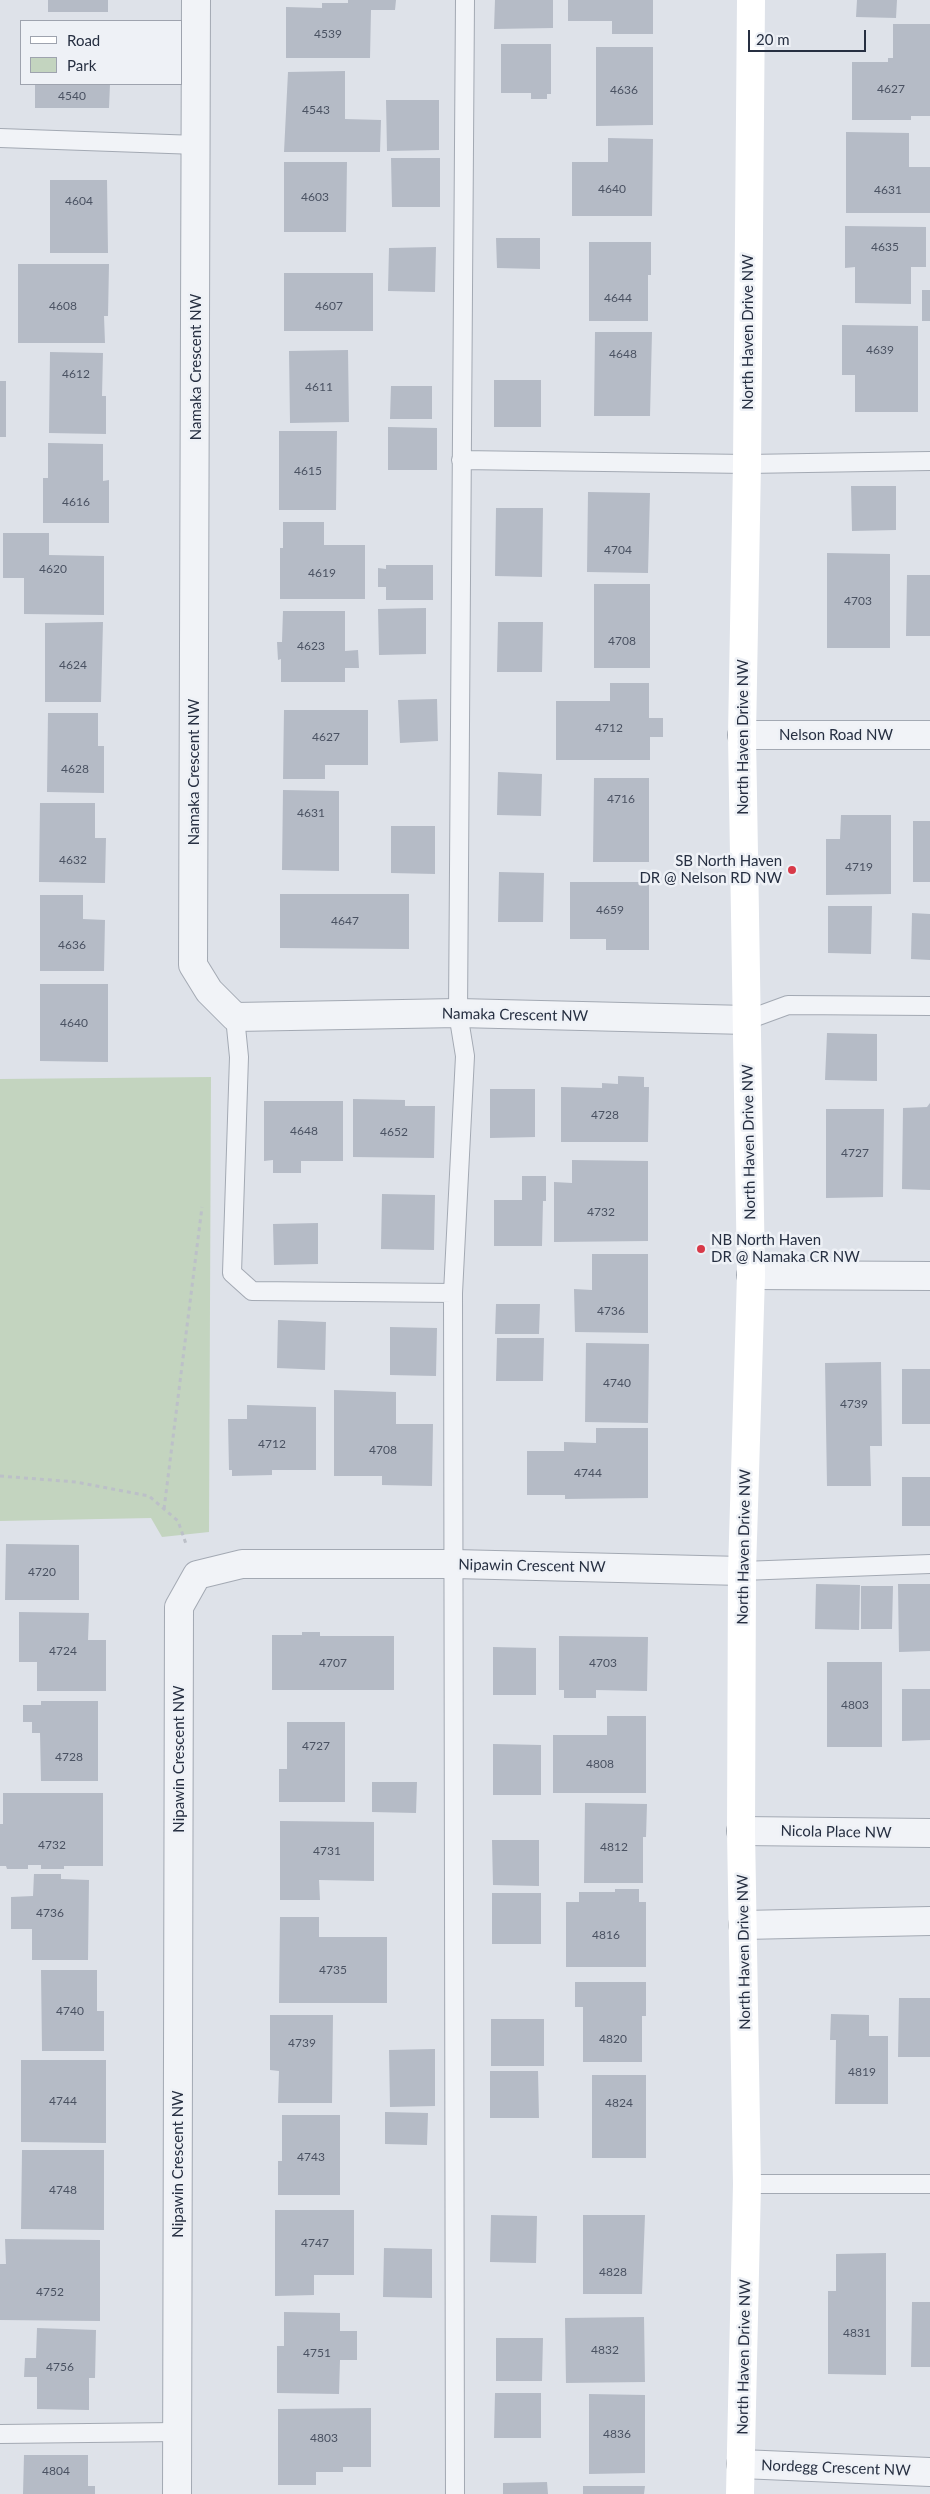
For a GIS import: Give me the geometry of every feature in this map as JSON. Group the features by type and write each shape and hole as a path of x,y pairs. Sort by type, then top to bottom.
{"street":[{"name":"Namaka Crescent NW","path":"196,0 193,965 209,990 235,1017 458,1013 747,1020"},
{"name":"North Haven Drive NW","path":"740,2494 748,2184 741,1831 742,1571 751,1274 742,734 747,464 751,0"},
{"name":"Nelson Road NW","path":"742,734 930,735"},
{"path":"751,1274 930,1276"},
{"name":"Nipawin Crescent NW","path":"178,2494 179,1607 197,1575 242,1564 454,1564 742,1571"},
{"name":"Nicola Place NW","path":"741,1831 930,1833"},
{"path":"743,1925 930,1921"},
{"name":"Nordegg Crescent NW","path":"741,2464 930,2472"}],"lane":[{"path":"455,2494 454,1293 465,1056 458,1013 464,0"},
{"path":"0,138 197,145"},
{"path":"461,460 747,464 930,461"},
{"path":"747,1020 788,1005 930,1006"},
{"path":"235,1017 239,1057 232,1273 252,1291 454,1293"},
{"path":"742,1571 930,1564"},
{"path":"748,2184 930,2184"},
{"path":"0,2434 177,2432"}],"path":[{"path":"164,1509 203,1203"},
{"path":"0,1476 76,1482 149,1496 178,1520 197,1575"}],"green space":[{"path":"211,1077 209,1532 162,1537 151,1518 0,1521 0,1079"}],"building":[{"path":"48,0 108,0 108,12 48,12"},
{"path":"348,0 396,0 395,10 371,10 370,58 286,58 286,7 322,8 322,3 348,3"},
{"path":"495,0 553,0 553,28 494,29"},
{"path":"568,0 653,0 653,34 612,34 612,21 568,21"},
{"path":"857,0 897,0 896,18 856,17"},
{"path":"893,24 930,24 930,116 911,116 911,120 852,120 852,62 888,62 888,58 893,58"},
{"path":"501,44 551,44 551,94 547,94 547,99 531,99 531,93 501,93"},
{"path":"596,47 653,47 653,125 596,126"},
{"path":"345,71 345,119 381,120 380,152 284,152 288,72"},
{"path":"35,85 110,85 109,108 35,108"},
{"path":"386,100 439,100 439,150 387,151"},
{"path":"846,132 909,133 909,167 930,167 930,213 846,213"},
{"path":"608,138 653,139 652,216 572,216 572,162 608,162"},
{"path":"391,158 440,158 440,207 392,207"},
{"path":"284,162 347,162 346,232 284,232"},
{"path":"50,180 107,180 108,253 50,253"},
{"path":"845,226 926,227 926,267 911,267 911,304 855,303 855,267 845,268"},
{"path":"496,238 540,238 540,269 497,268"},
{"path":"589,242 651,242 651,275 648,275 648,321 589,321"},
{"path":"436,247 435,292 388,291 389,248"},
{"path":"18,264 109,264 108,316 104,316 105,343 18,343"},
{"path":"284,273 373,273 373,331 284,331"},
{"path":"922,290 930,290 930,321 922,321"},
{"path":"842,325 918,326 918,412 855,412 855,375 842,375"},
{"path":"595,332 652,332 650,416 594,416"},
{"path":"348,350 349,422 290,423 289,351"},
{"path":"50,352 103,353 102,396 106,396 106,434 49,433"},
{"path":"494,380 541,380 541,427 494,427"},
{"path":"0,381 6,381 6,437 0,437"},
{"path":"391,386 432,386 432,419 390,419"},
{"path":"388,427 437,428 437,470 388,470"},
{"path":"279,431 337,431 336,510 279,510"},
{"path":"48,443 103,444 103,481 109,480 109,523 43,523 43,478 48,478"},
{"path":"851,486 896,486 896,530 852,531"},
{"path":"588,492 650,493 648,573 587,572"},
{"path":"496,508 543,508 542,577 495,576"},
{"path":"283,522 324,522 324,545 365,545 365,599 280,599 280,548 283,548"},
{"path":"3,533 49,533 49,555 104,556 104,615 24,614 24,578 3,578"},
{"path":"827,553 890,554 890,648 827,648"},
{"path":"386,565 433,565 433,600 386,600 386,587 378,587 378,568 386,569"},
{"path":"907,575 930,575 930,636 906,636"},
{"path":"594,584 650,584 650,668 594,668"},
{"path":"426,608 426,654 379,655 378,609"},
{"path":"283,611 345,611 345,651 358,650 359,668 345,668 345,682 281,682 281,659 278,660 277,642 282,642"},
{"path":"103,622 101,702 45,702 45,623"},
{"path":"498,622 543,622 542,672 497,672"},
{"path":"610,683 649,683 649,718 663,718 663,737 650,737 650,760 556,760 556,701 610,701"},
{"path":"437,699 438,741 400,743 398,700"},
{"path":"284,710 368,710 368,765 325,765 325,779 283,779"},
{"path":"48,713 98,713 98,746 104,746 104,793 47,792"},
{"path":"498,772 542,774 541,816 497,815"},
{"path":"594,778 649,778 649,862 593,862"},
{"path":"283,790 339,791 339,871 282,870"},
{"path":"40,803 95,803 95,838 106,838 105,883 39,882"},
{"path":"841,815 891,815 891,894 826,895 826,839 840,839"},
{"path":"913,821 930,821 930,882 913,882"},
{"path":"391,826 435,826 435,874 391,873"},
{"path":"499,872 544,873 543,922 498,922"},
{"path":"570,882 649,882 649,950 606,950 606,939 570,939"},
{"path":"280,894 409,894 409,949 280,948"},
{"path":"40,895 83,895 83,919 105,920 104,971 40,971"},
{"path":"828,906 872,906 871,954 828,953"},
{"path":"912,913 930,914 930,960 911,959"},
{"path":"40,984 108,984 108,1062 40,1061"},
{"path":"827,1033 877,1034 877,1081 825,1080"},
{"path":"618,1076 644,1077 644,1087 649,1087 648,1142 561,1142 561,1087 602,1088 602,1083 618,1084"},
{"path":"490,1089 535,1089 535,1137 490,1138"},
{"path":"353,1099 405,1100 405,1106 435,1106 434,1158 353,1157"},
{"path":"264,1101 343,1101 343,1161 301,1161 301,1173 273,1173 273,1160 264,1161"},
{"path":"930,1103 930,1190 902,1189 903,1108 927,1107"},
{"path":"826,1109 884,1109 883,1197 826,1198"},
{"path":"572,1160 648,1161 648,1241 554,1242 554,1182 572,1183"},
{"path":"522,1176 546,1176 546,1201 543,1201 542,1246 494,1246 494,1200 522,1200"},
{"path":"382,1194 435,1195 434,1250 381,1249"},
{"path":"318,1223 318,1264 274,1265 273,1224"},
{"path":"592,1254 648,1254 648,1333 575,1332 574,1289 592,1290"},
{"path":"496,1304 540,1304 539,1334 495,1334"},
{"path":"278,1320 326,1322 325,1370 277,1368"},
{"path":"390,1327 437,1328 436,1376 390,1375"},
{"path":"497,1338 544,1338 543,1381 496,1381"},
{"path":"586,1343 649,1344 648,1423 585,1422"},
{"path":"881,1362 882,1446 870,1446 871,1486 827,1486 825,1363"},
{"path":"902,1369 930,1369 930,1424 902,1424"},
{"path":"334,1390 396,1392 396,1424 433,1424 432,1486 382,1485 382,1476 334,1476"},
{"path":"247,1405 316,1407 316,1470 272,1470 272,1475 232,1476 232,1470 229,1470 228,1419 247,1419"},
{"path":"596,1428 648,1428 648,1498 565,1499 565,1495 527,1495 527,1451 564,1451 564,1442 596,1443"},
{"path":"902,1477 930,1477 930,1526 902,1526"},
{"path":"6,1544 79,1545 79,1600 5,1600"},
{"path":"816,1584 860,1585 859,1630 815,1629"},
{"path":"898,1584 930,1584 930,1651 899,1652"},
{"path":"861,1586 893,1586 892,1629 861,1629"},
{"path":"19,1612 89,1613 88,1640 106,1640 106,1691 37,1691 37,1662 19,1662"},
{"path":"302,1632 320,1632 320,1636 394,1636 394,1690 272,1690 272,1635 302,1635"},
{"path":"559,1636 648,1637 647,1691 596,1690 596,1698 564,1698 564,1690 559,1690"},
{"path":"493,1647 536,1648 536,1695 493,1695"},
{"path":"827,1662 882,1662 882,1747 827,1747"},
{"path":"902,1689 930,1689 930,1740 902,1741"},
{"path":"41,1701 98,1701 98,1781 41,1781 40,1733 32,1733 32,1722 23,1722 23,1705 41,1705"},
{"path":"607,1716 646,1716 646,1793 553,1793 553,1735 607,1735"},
{"path":"287,1722 345,1722 345,1802 279,1802 279,1769 287,1769"},
{"path":"493,1744 541,1745 541,1795 493,1795"},
{"path":"372,1782 417,1782 416,1813 372,1812"},
{"path":"3,1793 103,1793 103,1866 64,1866 64,1869 41,1869 41,1865 28,1865 28,1869 7,1869 6,1866 0,1866 0,1824 3,1824"},
{"path":"585,1803 647,1804 646,1837 643,1837 643,1883 584,1883"},
{"path":"280,1821 374,1822 374,1881 319,1880 320,1900 280,1900"},
{"path":"492,1840 539,1840 539,1886 493,1885"},
{"path":"34,1874 61,1874 61,1879 89,1880 88,1960 32,1960 32,1929 11,1929 11,1897 33,1896"},
{"path":"615,1889 639,1889 639,1902 646,1902 646,1967 566,1967 566,1902 579,1902 579,1892 615,1892"},
{"path":"492,1893 541,1893 541,1944 492,1944"},
{"path":"280,1917 319,1917 319,1937 387,1937 387,2003 279,2003"},
{"path":"41,1970 97,1970 97,2011 104,2011 104,2051 42,2051"},
{"path":"575,1982 646,1982 646,2016 642,2016 642,2062 583,2062 583,2007 575,2007"},
{"path":"899,1998 930,1998 930,2057 898,2057"},
{"path":"831,2014 869,2015 869,2036 888,2036 888,2104 835,2104 836,2040 830,2040"},
{"path":"270,2015 333,2015 332,2103 278,2103 279,2071 270,2070"},
{"path":"491,2019 544,2019 544,2066 491,2066"},
{"path":"435,2049 435,2106 390,2107 389,2050"},
{"path":"21,2060 106,2060 106,2143 21,2142"},
{"path":"490,2071 538,2071 539,2118 490,2118"},
{"path":"592,2075 646,2075 646,2158 592,2158"},
{"path":"385,2112 428,2113 427,2145 385,2144"},
{"path":"282,2115 340,2115 340,2195 278,2195 278,2161 282,2161"},
{"path":"22,2150 104,2150 104,2230 21,2229"},
{"path":"275,2210 354,2210 354,2275 314,2275 314,2295 275,2296"},
{"path":"491,2215 537,2216 536,2263 490,2262"},
{"path":"583,2215 645,2215 642,2294 583,2294"},
{"path":"5,2239 100,2240 100,2321 0,2320 0,2264 6,2264"},
{"path":"384,2248 432,2249 432,2298 383,2297"},
{"path":"886,2253 886,2375 828,2374 828,2291 836,2291 836,2254"},
{"path":"912,2302 930,2302 930,2367 911,2367"},
{"path":"284,2312 340,2313 340,2331 357,2331 357,2360 340,2360 339,2394 277,2393 277,2346 284,2346"},
{"path":"644,2317 645,2382 566,2383 565,2318"},
{"path":"37,2328 96,2330 95,2378 89,2378 89,2410 37,2409 37,2377 24,2377 25,2358 36,2358"},
{"path":"496,2338 543,2338 542,2381 496,2381"},
{"path":"495,2393 541,2393 541,2438 494,2438"},
{"path":"589,2394 645,2395 645,2473 589,2474"},
{"path":"371,2408 371,2467 343,2467 343,2472 316,2472 316,2485 278,2485 278,2409"},
{"path":"24,2455 88,2455 88,2486 95,2486 95,2494 23,2494"},
{"path":"547,2482 548,2494 503,2494 503,2483"},
{"path":"583,2486 645,2486 644,2494 583,2494"}],"place":[{"name":"SB North Haven DR @ Nelson RD NW","path":"792,870"},
{"name":"NB North Haven DR @ Namaka CR NW","path":"701,1249"}]}
